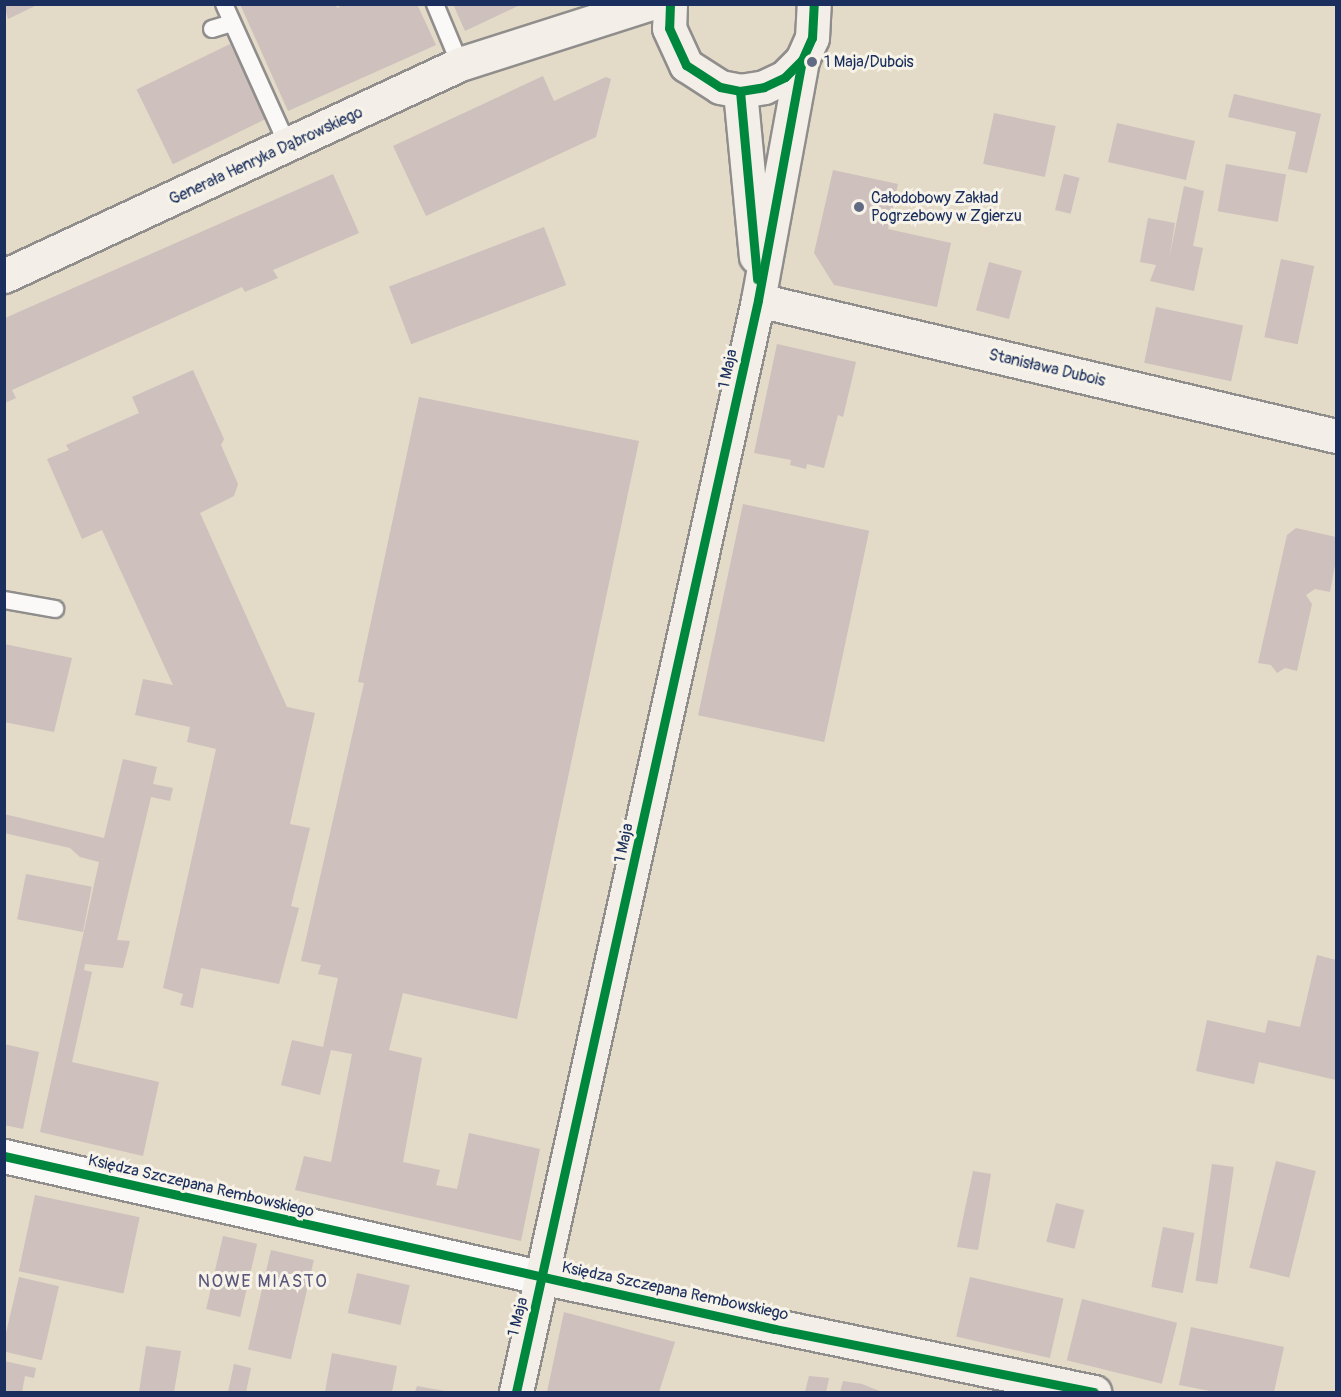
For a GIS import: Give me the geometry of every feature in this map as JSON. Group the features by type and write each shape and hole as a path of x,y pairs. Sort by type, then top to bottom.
{"street":[{"name":"1 Maja","path":"516,1392 544,1278 758,300 802,60 812,38 814,4"},
{"name":"Generała Henryka Dąbrowskiego","path":"4,276 288,146 460,64 528,40 663,12"},
{"path":"663,12 686,65 720,87 740,91 764,87 785,77 802,60"},
{"name":"1 Maja","path":"740,91 752,190 758,300"},
{"name":"Stanisława Dubois","path":"758,300 1336,436"},
{"name":"Księdza Szczepana Rembowskiego","path":"4,1156 544,1278 1094,1392"}],"lane":[{"path":"224,4 288,146"},
{"path":"435,4 460,64"},
{"path":"212,28 232,23"},
{"path":"4,600 55,609"}],"building":[{"path":"4,4 39,4 8,19"},
{"path":"240,4 336,4 337,8 345,4 417,4 436,45 288,111"},
{"path":"453,4 522,4 465,31"},
{"path":"230,44 266,119 173,164 137,90"},
{"path":"543,76 554,101 606,77 611,79 596,137 426,216 393,146"},
{"path":"1234,94 1321,114 1307,173 1288,169 1296,132 1228,117"},
{"path":"994,113 1056,126 1045,177 983,164"},
{"path":"1117,123 1195,141 1186,180 1108,162"},
{"path":"1226,164 1286,175 1278,222 1218,211"},
{"path":"833,170 898,184 888,229 951,243 937,307 834,285 814,253"},
{"path":"333,174 359,233 273,270 278,278 245,292 242,287 12,390 16,398 5,403 5,318"},
{"path":"1064,174 1080,178 1071,214 1055,210"},
{"path":"1184,186 1204,191 1193,246 1203,248 1194,291 1150,281 1156,265 1140,262 1148,218 1175,223 1169,259"},
{"path":"544,227 566,285 411,344 389,286"},
{"path":"1281,259 1314,266 1298,344 1264,337"},
{"path":"989,262 1022,271 1009,319 976,310"},
{"path":"1156,307 1243,326 1231,381 1144,363"},
{"path":"777,344 856,362 843,417 838,415 824,468 807,464 806,469 790,465 791,460 754,453"},
{"path":"193,370 224,439 221,445 238,484 234,496 200,513 287,707 315,713 290,824 310,828 291,906 299,908 279,984 201,968 193,1008 180,1005 183,994 163,988 216,749 187,742 190,727 135,715 143,679 173,685 102,530 82,539 47,459 69,450 66,445 139,413 132,397"},
{"path":"419,397 639,441 517,1019 403,993 389,1050 422,1058 403,1162 440,1170 436,1185 457,1189 469,1133 540,1149 521,1241 295,1190 304,1156 331,1162 352,1054 331,1050 320,1095 281,1085 292,1040 323,1047 338,978 318,974 321,965 301,961 364,683 358,682"},
{"path":"743,504 869,531 824,742 698,715"},
{"path":"1296,528 1336,537 1336,560 1330,592 1315,589 1306,595 1312,604 1297,671 1285,668 1277,673 1271,665 1258,663 1287,535"},
{"path":"4,644 72,658 54,732 4,722"},
{"path":"123,759 157,767 153,784 173,788 170,801 151,797 117,940 130,941 123,968 85,964 84,970 92,972 72,1062 159,1082 143,1156 40,1132 99,862 80,857 70,848 4,833 4,814 104,838"},
{"path":"26,874 92,887 83,932 17,919"},
{"path":"1317,955 1336,960 1336,1080 1259,1062 1254,1084 1196,1071 1207,1020 1265,1033 1268,1020 1300,1027"},
{"path":"4,1044 39,1052 23,1129 4,1125"},
{"path":"1276,1161 1316,1171 1289,1278 1249,1268"},
{"path":"1212,1164 1234,1167 1217,1284 1196,1281"},
{"path":"973,1171 991,1174 978,1250 957,1247"},
{"path":"35,1195 140,1217 123,1294 19,1271"},
{"path":"1056,1203 1084,1210 1074,1249 1046,1242"},
{"path":"1163,1227 1194,1233 1183,1293 1151,1287"},
{"path":"223,1236 257,1244 240,1317 206,1309"},
{"path":"271,1250 314,1260 291,1359 248,1349"},
{"path":"357,1273 410,1285 400,1325 348,1313"},
{"path":"19,1277 59,1286 42,1360 4,1352 4,1342"},
{"path":"970,1277 1064,1299 1050,1358 956,1336"},
{"path":"1082,1299 1177,1323 1162,1384 1067,1360"},
{"path":"564,1312 675,1342 659,1392 547,1392"},
{"path":"1191,1327 1284,1347 1274,1392 1215,1392 1179,1385"},
{"path":"146,1346 181,1351 174,1392 139,1392"},
{"path":"332,1353 397,1366 392,1392 325,1392"},
{"path":"4,1361 36,1368 34,1378 25,1376 22,1392 4,1392"},
{"path":"234,1364 251,1368 246,1392 228,1392"},
{"path":"809,1376 829,1378 826,1392 805,1392"},
{"path":"843,1381 862,1384 882,1392 840,1392"},
{"path":"417,1386 445,1391 445,1392 415,1392"}],"cycle path":[{"path":"670,4 669,28 686,65 720,87 740,91 764,87 785,77 802,60 812,38 814,4"},
{"path":"516,1392 758,300 802,60"},
{"path":"740,91 757,279"},
{"path":"4,1156 775,1329 1094,1392"}],"place":[{"name":"1 Maja/Dubois","path":"812,62"},
{"name":"Całodobowy Zakład Pogrzebowy w Zgierzu","path":"859,207"}],"district":[{"name":"NOWE MIASTO","path":"263,1282"}]}
